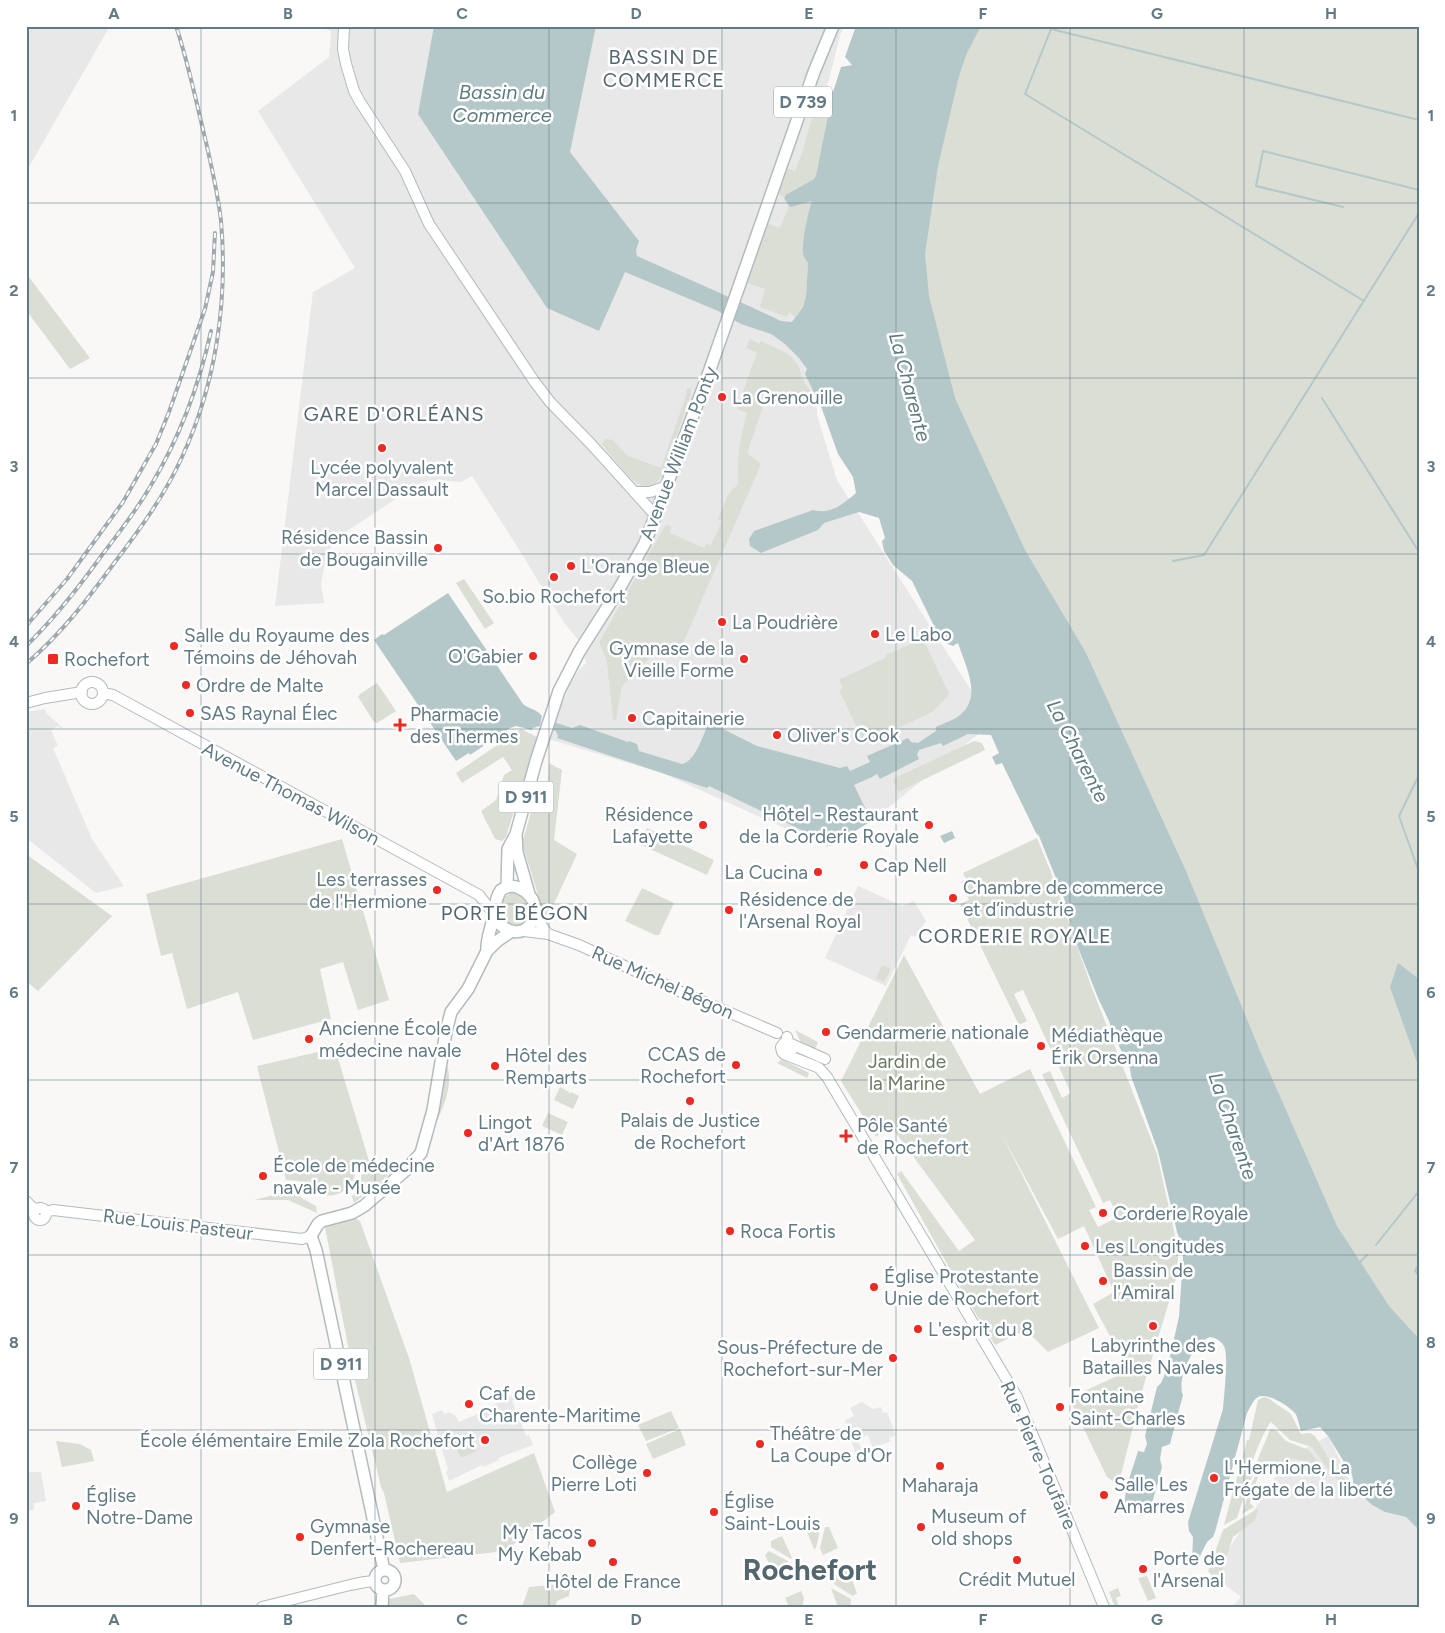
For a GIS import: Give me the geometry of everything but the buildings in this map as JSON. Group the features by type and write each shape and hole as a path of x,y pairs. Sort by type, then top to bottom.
{"main road":[{"name":"Avenue William Ponty","path":"516,834 542,741 568,672 634,563 656,516 814,72 833,26"},
{"name":"D 911","path":"503,890 508,849 516,834"},
{"name":"D 911","path":"516,834 517,852 529,894"},
{"path":"311,1236 322,1221 352,1213 364,1206 406,1170 421,1153 433,1110 446,1032 452,1012 468,989 487,951 497,941 533,922 536,908 529,894 517,887 503,890 486,940 487,951"},
{"path":"494,915 501,926 518,931"},
{"name":"D 911","path":"311,1236 328,1306 384,1570"},
{"path":"384,1570 392,1573 394,1581 390,1589 383,1590 375,1582 378,1573 384,1570"},
{"path":"382,1607 383,1590"}],"street":[{"path":"344,26 343,49 354,91 404,171 429,224 550,402 656,516"},
{"path":"634,492 650,492 667,486"},
{"path":"93,682 99,685 103,693 101,700 91,704 85,701 82,692 86,685 93,682"},
{"path":"26,703 82,692"},
{"name":"Avenue Thomas Wilson","path":"103,693 113,695 479,895 494,915"},
{"path":"479,895 491,896 503,890"},
{"path":"535,917 548,934"},
{"name":"Rue Michel Bégon","path":"518,931 548,934 579,945 783,1042 822,1065"},
{"name":"Rue Pierre Toufaire","path":"822,1065 826,1077 1017,1397 1104,1607"},
{"name":"Rue Louis Pasteur","path":"26,1201 32,1208 40,1211 53,1210 302,1239 311,1236"},
{"path":"262,1607 350,1585 375,1582"}],"shaded area":[{"path":"26,26 110,26 26,172"},
{"path":"317,26 844,26 782,264 817,352 817,415 837,480 992,723 877,817 827,847 662,773 548,739 570,685 579,670 586,663 580,642 566,625 545,593 472,476 461,482 432,480 420,483 338,537 331,546 325,563 321,584 324,603 275,606 313,292 355,268 258,111 329,57 331,31"},
{"path":"45,709 46,713 62,727 60,729 59,726 51,730 58,746 53,748 92,839 124,886 96,893 26,838 26,712"},
{"path":"858,886 902,906 914,901 926,921 916,937 911,935 886,986 825,958"},
{"name":"École élémentaire Emile Zola Rochefort","path":"512,1396 514,1400 512,1401 526,1436 529,1435 533,1445 498,1458 499,1460 483,1467 482,1465 449,1481 446,1471 448,1470 432,1414 442,1410 444,1414 449,1412 456,1416 459,1422 492,1408 491,1406"},
{"path":"862,1402 873,1409 881,1407 883,1413 887,1412 896,1435 889,1438 891,1441 873,1448 868,1435 858,1439 862,1453 856,1456 845,1420 854,1416 850,1408"},
{"path":"1328,1436 1353,1487 1372,1505 1385,1512 1406,1517 1419,1530 1419,1607 1220,1607 1233,1606 1241,1597 1212,1575 1288,1458"},
{"path":"26,1472 41,1472 46,1501 34,1503 34,1510 26,1511"}],"green space":[{"path":"955,26 1419,26 1419,1374 1332,1265 1006,571 910,282"},
{"path":"822,106 829,110 814,179 785,197 777,194 786,168 795,171 814,111 821,114"},
{"path":"812,201 806,296 803,307 795,317 789,312 787,317 760,307 765,289 747,283 766,223 780,228 789,206"},
{"path":"26,273 90,358 70,369 26,310"},
{"path":"750,339 759,344 761,341 790,355 799,367 802,378 811,392 765,401 747,453 761,464 680,650 663,645 622,686 616,720 613,719 607,661 600,641 666,524 671,527 670,533 704,548 707,544 711,545 722,521 718,519 728,495 738,484 742,431 747,413 737,409 757,352 746,348"},
{"path":"688,388 691,388 691,394 664,472 652,485 644,486 624,471 602,444 605,439 613,440 628,456 661,468"},
{"path":"464,579 494,623 485,629 456,583"},
{"path":"923,639 949,694 934,711 865,744 839,690 843,688 839,680 887,657 886,655"},
{"path":"377,683 396,711 377,723 374,722 358,697"},
{"path":"521,729 537,737 506,837 502,841 495,839 481,811 496,800 504,775 512,770 503,757 462,783 456,773"},
{"path":"974,741 982,743 985,750 898,792 893,779"},
{"path":"549,763 562,770 554,840 577,854 546,921 522,843 537,792 548,785"},
{"path":"647,828 714,860 707,875 639,844"},
{"name":"Jardin de la Marine","path":"1037,838 1090,983 1157,1154 1178,1249 1178,1272 1142,1391 1119,1483 1117,1484 1107,1477 1069,1398 1126,1372 1126,1367 1093,1304 1114,1292 1084,1226 1058,1239 1000,1131 1099,1328 1048,1352 1026,1330 995,1345 965,1296 897,1174 901,1171 959,1251 975,1240 890,1125 876,1137 841,1081 904,955 980,1094 1030,1069 1096,1207 1089,1210 1098,1227 1118,1217 1110,1200 1103,1203 1042,1074 1050,1071 1062,1098 1071,1093 1023,990 1014,994 1027,1021 1019,1025 960,904 969,900 961,882 966,879 963,873"},
{"path":"342,839 389,1000 358,1010 343,962 320,969 331,1019 253,1040 238,992 187,1009 172,953 161,956 146,894"},
{"path":"26,854 112,916 38,991 26,981"},
{"path":"642,888 674,903 659,935 655,935 625,921"},
{"path":"513,892 524,897 531,915 524,923 518,926 502,920 499,912 504,897"},
{"path":"882,965 891,969 884,982 876,978"},
{"path":"795,1030 818,1042 815,1049 801,1043"},
{"path":"335,1048 369,1161 358,1163 353,1180 349,1186 339,1194 329,1196 310,1191 299,1181 286,1180 257,1066"},
{"path":"782,1059 809,1073 807,1078 777,1063"},
{"path":"446,1063 449,1085 437,1121"},
{"path":"560,1087 570,1094 571,1092 579,1096 573,1109 554,1100"},
{"path":"548,1113 568,1122 562,1135 542,1126"},
{"path":"402,1161 402,1164 354,1203 352,1196 357,1191 363,1171"},
{"path":"294,1190 303,1199 316,1206 317,1213 288,1200 254,1200"},
{"path":"355,1218 360,1221 409,1358 447,1492 534,1453 555,1512 505,1551 400,1563 353,1372 325,1227"},
{"path":"1264,1397 1291,1414 1301,1434 1310,1433 1315,1436 1335,1469 1346,1479 1349,1490 1331,1473 1312,1447 1290,1440 1271,1422 1254,1458 1253,1475 1237,1518 1224,1525 1247,1440 1249,1440 1258,1400"},
{"path":"671,1411 679,1428 646,1441 638,1425"},
{"path":"680,1429 686,1445 653,1459 646,1444"},
{"path":"1272,1429 1277,1431 1286,1441 1309,1450 1321,1466 1292,1458 1287,1472 1272,1469 1269,1473 1259,1473 1250,1503 1254,1507 1242,1514 1252,1482 1257,1474 1257,1461"},
{"path":"467,1433 471,1441 456,1448 453,1440"},
{"path":"56,1441 80,1444 91,1450 94,1461 62,1467"},
{"path":"472,1443 476,1451 461,1458 457,1450"},
{"path":"1257,1509 1255,1520 1233,1537 1218,1582 1208,1571 1223,1530"},
{"path":"814,1523 821,1526 816,1548 814,1549 805,1527"},
{"path":"825,1527 829,1527 838,1548 823,1555 820,1548"},
{"path":"782,1536 791,1559 771,1547 771,1541"},
{"path":"769,1551 788,1561 791,1569 775,1576 765,1555"},
{"path":"848,1570 857,1593 853,1596 835,1585 832,1577"},
{"path":"1147,1576 1156,1598 1148,1601 1138,1578"},
{"path":"571,1583 569,1596 557,1601 555,1607 522,1607 529,1587"},
{"path":"831,1588 851,1599 850,1607 838,1607"},
{"path":"1118,1588 1121,1596 1116,1598 1119,1607 1115,1607 1109,1592"},
{"path":"801,1591 804,1598 802,1607 789,1607 785,1598"},
{"path":"414,1594 427,1607 389,1607 389,1599"}],"water":[{"path":"434,26 596,26 570,152 639,241 636,250 637,256 781,321 792,322 803,307 806,296 808,263 803,248 812,201 791,207 784,198 814,179 816,175 829,110 826,103 828,90 833,92 841,67 852,65 845,57 856,26 981,26 967,53 959,76 938,166 925,254 929,296 955,398 1025,550 1085,651 1186,871 1260,1051 1337,1226 1389,1306 1419,1339 1419,1530 1406,1517 1385,1512 1372,1505 1353,1487 1352,1475 1328,1436 1320,1427 1301,1431 1296,1416 1291,1409 1277,1400 1262,1396 1255,1400 1247,1413 1213,1537 1207,1542 1197,1562 1192,1560 1193,1537 1189,1531 1188,1522 1223,1409 1225,1387 1225,1349 1223,1344 1210,1337 1198,1346 1184,1371 1181,1388 1183,1395 1170,1444 1162,1447 1160,1459 1162,1467 1149,1514 1132,1514 1127,1508 1125,1498 1128,1481 1138,1451 1144,1452 1147,1444 1145,1436 1157,1387 1161,1383 1167,1369 1179,1317 1183,1259 1182,1245 1177,1232 1158,1151 1131,1076 1130,1068 1112,1032 1073,935 1065,901 1039,836 1002,763 996,765 992,757 999,753 991,735 968,734 943,746 941,743 919,750 917,755 919,759 880,779 877,774 854,785 870,818 873,820 831,846 826,844 828,840 817,835 816,837 709,786 707,788 557,738 556,731 551,730 554,722 572,728 580,725 637,744 639,751 682,764 687,762 695,753 709,722 757,746 840,768 847,766 850,771 870,762 867,756 908,738 911,742 918,743 936,731 936,727 958,717 967,708 970,699 970,680 958,643 953,646 945,643 939,636 912,581 893,565 884,551 882,541 885,538 879,518 859,512 824,523 818,530 761,553 750,546 749,539 754,531 813,510 831,510 856,493 853,477 838,454 822,409 805,374 807,369 785,344 771,334 741,324 718,311 625,272 599,331 547,308 418,114"},
{"path":"448,593 523,704 542,716 540,726 532,730 516,726 510,728 470,755 469,753 456,761 374,640"},
{"path":"952,831 955,838 944,843 940,836"},
{"path":"1398,963 1419,979 1419,1068 1390,987"}],"waterway":[{"path":"1364,301 1025,94 1051,29 1419,120"},
{"path":"1343,207 1256,186 1263,151 1419,190"},
{"path":"1173,561 1204,555 1419,213"},
{"path":"1322,398 1419,552"},
{"path":"1419,775 1399,816 1419,872"},
{"path":"1376,1245 1419,1191"},
{"path":"1360,1262 1367,1255"},
{"path":"1419,1264 1415,1271 1419,1275"}],"railway":[{"path":"26,664 63,628 84,603 152,511 175,471 194,429 211,371 221,312 223,281 221,221 209,156 176,26"},
{"path":"26,626 67,579 123,502 156,444 205,309 213,272 215,233"},
{"path":"26,646 75,590 127,522 150,487 170,450 187,412 211,331"}],"place":[{"name":"La Grenouille","path":"722,397"},
{"name":"Lycée polyvalent Marcel Dassault","path":"382,448"},
{"name":"Résidence Bassin de Bougainville","path":"438,548"},
{"name":"L'Orange Bleue","path":"571,566"},
{"name":"So.bio Rochefort","path":"554,577"},
{"name":"La Poudrière","path":"722,622"},
{"name":"Le Labo","path":"875,634"},
{"name":"Salle du Royaume des Témoins de Jéhovah","path":"174,646"},
{"name":"O'Gabier","path":"533,656"},
{"name":"Rochefort","path":"53,659"},
{"name":"Gymnase de la Vieille Forme","path":"744,659"},
{"name":"Ordre de Malte","path":"186,685"},
{"name":"SAS Raynal Élec","path":"190,713"},
{"name":"Capitainerie","path":"632,718"},
{"name":"Pharmacie des Thermes","path":"400,725"},
{"name":"Oliver's Cook","path":"777,735"},
{"name":"Résidence Lafayette","path":"703,825"},
{"name":"Hôtel - Restaurant de la Corderie Royale","path":"929,825"},
{"name":"Cap Nell","path":"864,865"},
{"name":"La Cucina","path":"818,872"},
{"name":"Les terrasses de l'Hermione","path":"437,890"},
{"name":"Chambre de commerce et d’industrie","path":"953,898"},
{"name":"Résidence de l'Arsenal Royal","path":"729,910"},
{"name":"Gendarmerie nationale","path":"826,1032"},
{"name":"Ancienne École de médecine navale","path":"309,1039"},
{"name":"Médiathèque Érik Orsenna","path":"1041,1046"},
{"name":"CCAS de Rochefort","path":"736,1065"},
{"name":"Hôtel des Remparts","path":"495,1066"},
{"name":"Palais de Justice de Rochefort","path":"690,1101"},
{"name":"Lingot d'Art 1876","path":"468,1133"},
{"name":"Pôle Santé de Rochefort","path":"846,1136"},
{"name":"École de médecine navale - Musée","path":"263,1176"},
{"name":"Corderie Royale","path":"1103,1213"},
{"name":"Roca Fortis","path":"730,1231"},
{"name":"Les Longitudes","path":"1085,1246"},
{"name":"Bassin de l'Amiral","path":"1103,1281"},
{"name":"Église Protestante Unie de Rochefort","path":"874,1287"},
{"name":"Labyrinthe des Batailles Navales","path":"1153,1326"},
{"name":"L'esprit du 8","path":"918,1329"},
{"name":"Sous-Préfecture de Rochefort-sur-Mer","path":"893,1358"},
{"name":"Caf de Charente-Maritime","path":"469,1404"},
{"name":"Fontaine Saint-Charles","path":"1060,1407"},
{"name":"École élémentaire Emile Zola Rochefort","path":"485,1440"},
{"name":"Théâtre de La Coupe d'Or","path":"760,1444"},
{"name":"Maharaja","path":"940,1466"},
{"name":"Collège Pierre Loti","path":"647,1473"},
{"name":"L'Hermione, La Frégate de la liberté","path":"1214,1478"},
{"name":"Salle Les Amarres","path":"1104,1495"},
{"name":"Église Notre-Dame","path":"76,1506"},
{"name":"Église Saint-Louis","path":"714,1512"},
{"name":"Museum of old shops","path":"921,1527"},
{"name":"Gymnase Denfert-Rochereau","path":"300,1537"},
{"name":"My Tacos My Kebab","path":"592,1543"},
{"name":"Crédit Mutuel","path":"1017,1560"},
{"name":"Hôtel de France","path":"613,1562"},
{"name":"Porte de l'Arsenal","path":"1143,1569"}],"district":[{"name":"BASSIN DE COMMERCE","path":"664,68"},
{"name":"GARE D'ORLÉANS","path":"394,414"},
{"name":"PORTE BÉGON","path":"515,913"},
{"name":"CORDERIE ROYALE","path":"1015,936"},
{"name":"Rochefort","path":"810,1570"}],"water label":[{"name":"Bassin du Commerce","path":"502,104"},
{"name":"La Charente","path":"910,387"},
{"name":"La Charente","path":"1078,751"},
{"name":"La Charente","path":"1233,1126"}]}
